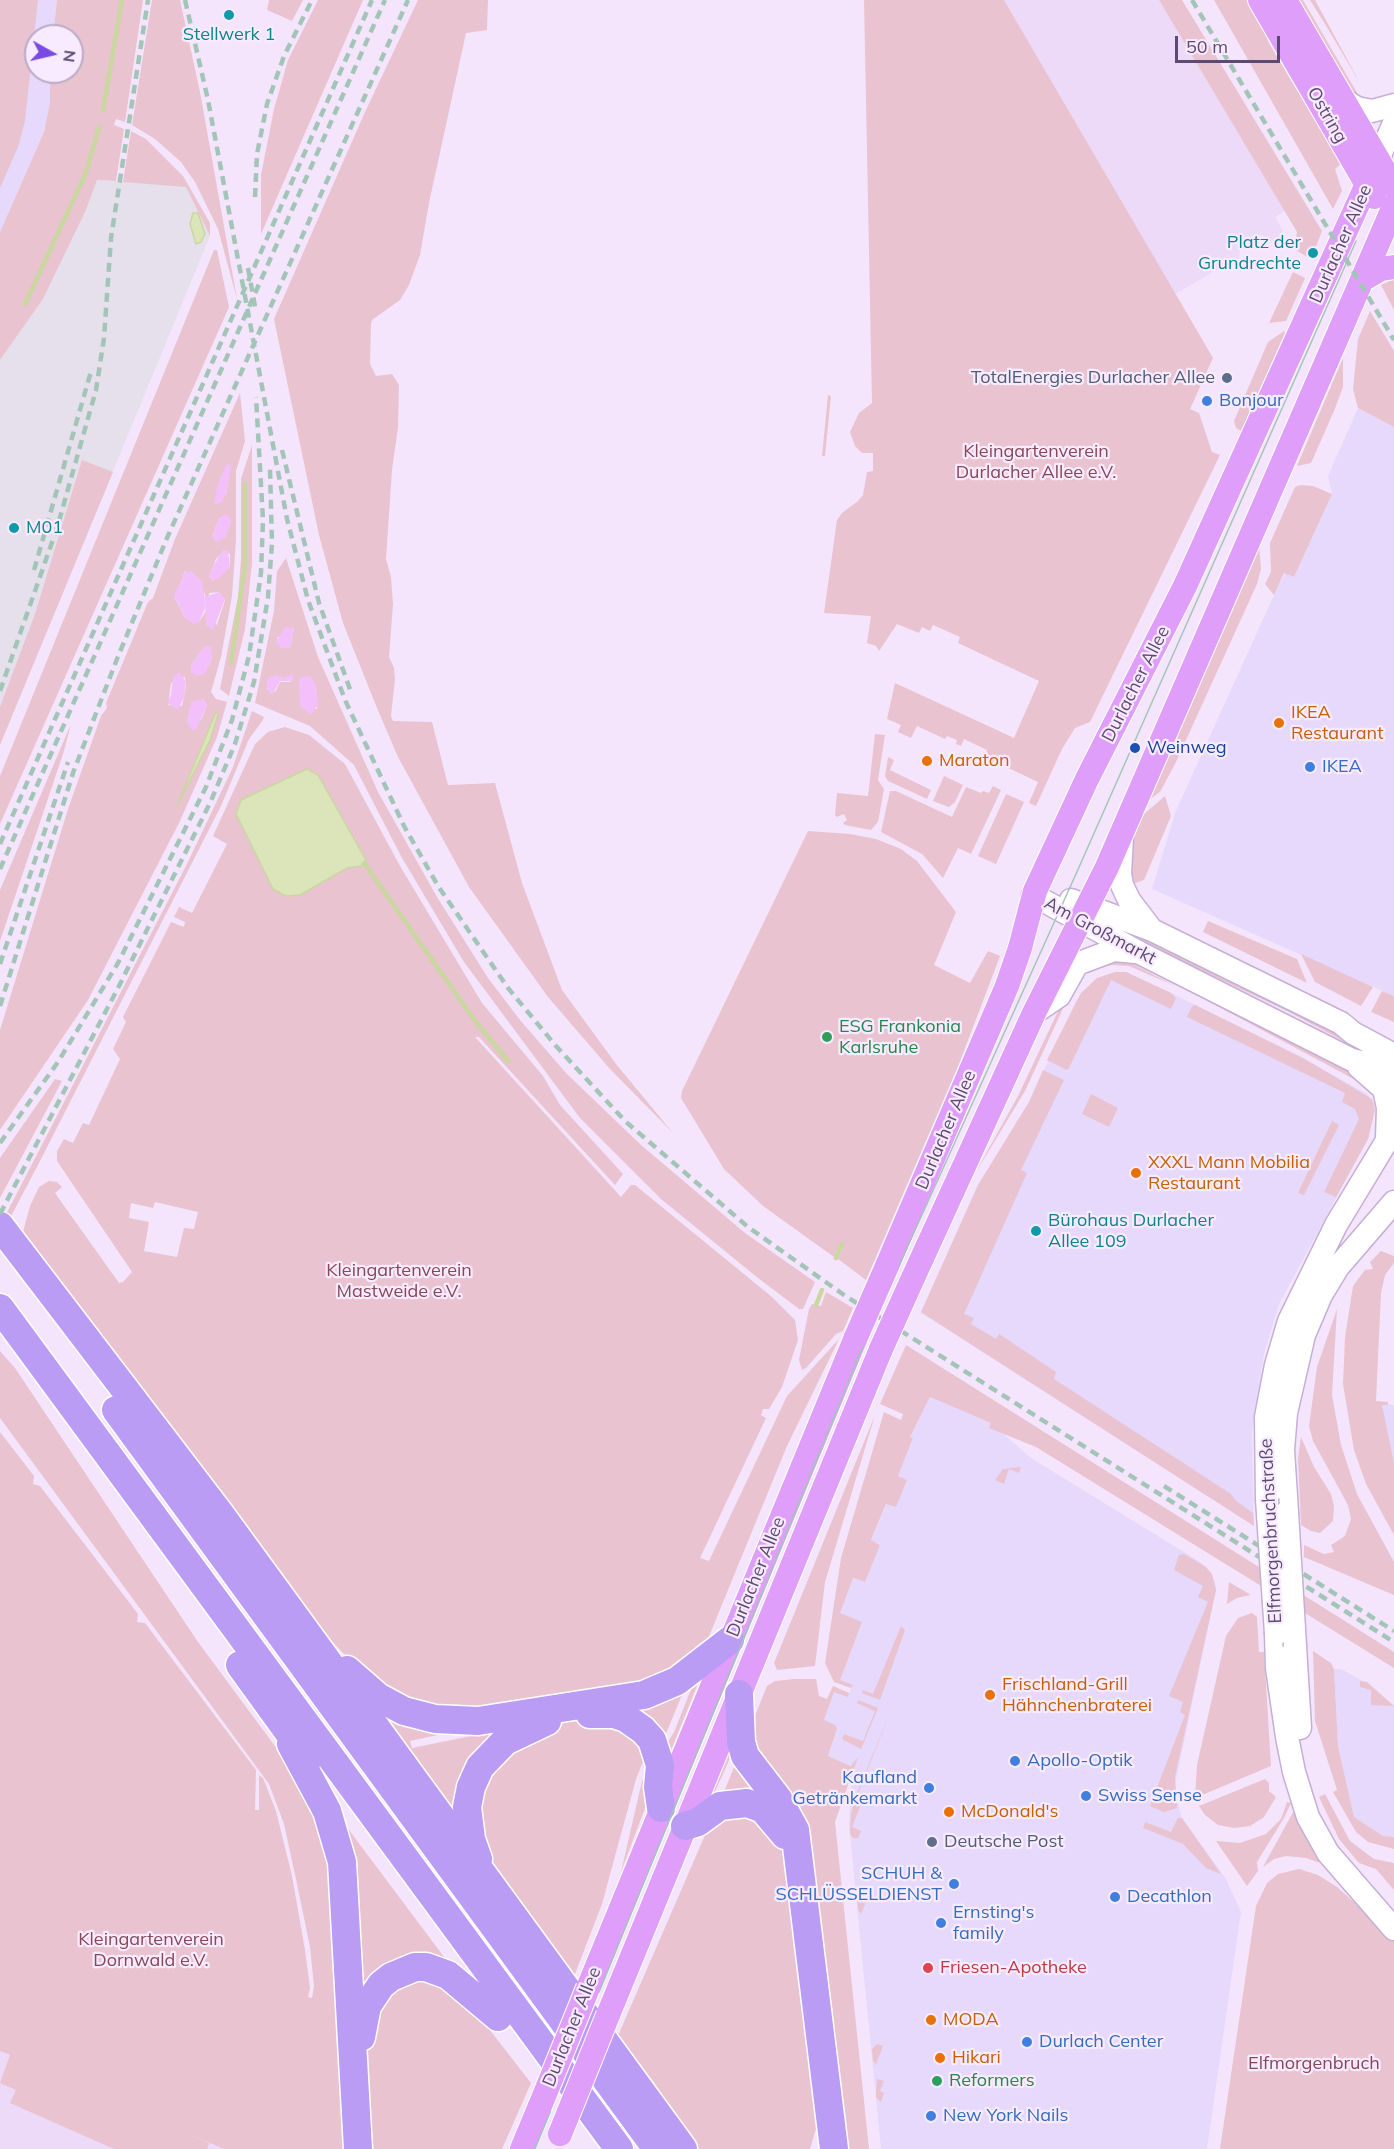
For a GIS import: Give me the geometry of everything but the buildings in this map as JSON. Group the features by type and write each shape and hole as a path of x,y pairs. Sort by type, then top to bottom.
{"highway":[{"path":"0,1226 14,1263 657,2149"},
{"path":"14,1263 220,1514 683,2149"},
{"path":"0,1308 619,2149"},
{"path":"39,1360 57,1411 274,1713 595,2149"},
{"path":"307,1635 363,1685 404,1711 435,1719 468,1720 593,1705 644,1695 677,1681 730,1640"},
{"path":"740,1694 741,1742 744,1756 778,1799 795,1830 834,2149"},
{"path":"274,1713 327,1811 342,1862 358,2149"},
{"path":"493,1891 471,1839 468,1807 471,1787 480,1767 493,1751 525,1729 545,1721 599,1713 614,1714 636,1723 652,1740 658,1753 658,1787 662,1808"},
{"path":"686,1826 698,1822 720,1806 747,1803 763,1809 785,1835 791,1857 822,2117 817,2149"},
{"path":"366,2149 362,2030 367,2006 381,1985 391,1977 415,1967 438,1970 459,1983 498,2017"}],"main road":[{"name":"Ostring","path":"1260,0 1367,184 1392,219"},
{"name":"Ostring","path":"1285,0 1344,100 1377,162 1394,187"},
{"path":"1344,100 1357,108 1372,111 1394,105"},
{"name":"Durlacher Allee","path":"522,2149 856,1337 1006,986 1020,948 1034,895 1086,779 1190,575 1394,123"},
{"name":"Durlacher Allee","path":"557,2142 881,1349 1034,1013 1123,830 1276,475 1392,219"},
{"path":"1364,279 1381,269 1394,267"},
{"path":"1123,830 1121,880 1129,900 1152,930"},
{"name":"Am Großmarkt","path":"1034,895 1084,913 1152,930 1341,1023 1362,1039 1394,1055"},
{"name":"Am Großmarkt","path":"1084,913 1140,953 1352,1060 1374,1065 1394,1075"},
{"path":"1034,1013 1059,996 1077,964 1114,950 1140,953"},
{"path":"1362,1039 1394,1041"},
{"path":"1352,1060 1383,1089 1388,1108 1390,1133"},
{"name":"Elfmorgenbruchstraße","path":"1390,1133 1308,1278 1282,1339 1266,1417 1267,1499 1277,1668 1294,1772 1308,1817 1329,1853 1394,1929"},
{"name":"Elfmorgenbruchstraße","path":"1394,1202 1338,1267 1321,1295 1304,1335 1286,1413 1283,1450 1301,1743 1314,1795 1324,1820 1351,1862 1394,1908"}],"shaded area":[{"path":"0,0 57,0 54,24 24,24 24,84 50,84 50,102 44,132 0,232"},
{"path":"1004,0 1159,0 1285,211 1275,217 1283,231 1280,243 1267,241 1262,234 1241,245 1239,257 1175,294"},
{"path":"97,180 186,186 210,236 0,745 0,360 43,299 86,210"},
{"path":"193,213 198,213 205,234 201,242 196,244 190,224"},
{"name":"IKEA","path":"1358,408 1394,427 1394,996 1152,889 1175,813 1274,595 1285,573 1294,577 1332,494 1328,476"},
{"path":"216,712 218,714 210,740 177,806"},
{"path":"307,769 318,775 366,860 361,866 347,868 300,895 286,896 273,889 236,814 241,800"},
{"path":"1115,972 1126,972 1303,1058 1367,1094 1375,1104 1368,1139 1279,1304 1264,1354 1252,1432 1254,1526 921,1313 978,1185 1029,1102 1076,1001 1097,978"},
{"path":"930,1397 991,1423 1031,1458 1197,1560 1206,1567 1215,1582 1216,1590 1174,1789 1182,1818 1226,1879 1241,1912 1207,2149 881,2149 849,1825 852,1766 828,1756 837,1729 824,1720 834,1691 848,1696 852,1686 839,1680 862,1622 839,1614 853,1578 865,1582 880,1544 871,1541 887,1503 895,1507 907,1480 898,1476 913,1439 910,1437"},
{"path":"1382,1404 1394,1405 1394,1463 1385,1431"},
{"path":"1334,1669 1341,1669 1363,1681 1360,1681 1361,1687 1371,1689 1388,1705 1394,1706 1394,1837 1383,1836 1354,1817 1338,1746"},
{"path":"0,2051 25,2062 224,2149 0,2149"}],"green space":[{"path":"0,0 38,0 35,24 24,24 24,84 29,84 25,121 18,147 0,188"},
{"path":"57,0 143,0 125,122 116,119 114,125 124,129 116,181 97,180 86,210 43,299 0,360 0,232 44,132 50,102 50,84 84,84 84,24 54,24"},
{"path":"152,0 180,0 200,92 237,299 218,229 195,182 181,162 155,139 132,125"},
{"path":"269,0 303,0 292,21 267,10"},
{"path":"318,0 363,0 261,234 261,175 274,109 288,60"},
{"path":"418,0 488,0 487,30 466,33 420,255 409,285 400,300 372,320 371,324 370,364 376,376 392,374 399,385 398,427 392,470 386,559 391,577 393,604 389,657 394,668 395,679 391,716 393,721 432,722 448,785 495,783 522,883 562,990 616,1064 673,1133 610,1069 548,997 469,887 398,757 377,708 343,623 319,535 274,319 365,112"},
{"name":"Kleingartenverein Durlacher Allee e.V.","path":"864,0 1004,0 1213,358 1190,409 1199,413 1212,452 1220,455 1090,722 1075,728 1062,749 1036,806 1029,803 1038,782 985,757 987,750 964,739 961,746 956,744 957,740 947,736 945,739 917,726 911,738 898,732 901,725 887,719 895,683 1014,738 1039,681 958,643 960,637 933,625 930,631 922,627 919,633 897,624 879,651 876,646 867,643 871,616 824,613 837,520 863,495 867,472 873,471 873,453 862,453 855,446 850,432 859,413 872,403"},
{"path":"1159,0 1182,0 1322,231 1311,259 1294,249 1297,232"},
{"path":"1214,0 1252,0 1270,45 1341,164 1335,169 1342,191 1333,209"},
{"path":"1293,0 1303,0 1363,103 1355,98"},
{"path":"1310,0 1315,0 1360,83 1325,24"},
{"path":"131,131 146,139 183,176 210,223 210,236 186,187 123,182"},
{"path":"214,250 217,250 229,307 0,824 0,776"},
{"path":"1293,272 1305,278 1286,321 1269,323"},
{"path":"1394,279 1394,310 1381,285"},
{"path":"1370,311 1394,351 1394,427 1358,408 1353,389 1358,339"},
{"path":"1284,331 1241,431 1236,428 1234,421 1268,342"},
{"path":"1343,358 1343,387 1334,411 1311,463 1297,466"},
{"path":"240,393 245,441 236,471 236,540 232,596 221,657 211,692 216,699 227,702 217,737 180,821 88,1000 0,1130 0,1030 68,809 101,716 107,708 106,703 148,602 153,598 175,539","holes":["230,469 226,495 218,494 221,477 225,471","219,518 231,523 225,536 212,537","224,551 230,554 230,567 213,581 209,576 216,559","185,571 205,594 206,611 199,622 185,618 175,598","219,592 225,600 217,625 206,614 209,593","205,646 212,658 208,667 191,665","185,677 186,686 182,706 168,705 171,683","203,699 207,705 201,720 187,722 191,705"]},
{"path":"828,395 831,396 825,456 822,456"},
{"path":"252,445 252,563 245,629 229,696 220,689 238,597 241,559 241,479"},
{"path":"82,460 113,472 0,745 0,707 35,614"},
{"path":"1313,486 1332,494 1294,577 1284,573 1274,595 1265,584 1271,572 1270,543 1295,487"},
{"path":"1259,546 1261,569 1257,584 1176,762 1160,792 1146,802"},
{"path":"286,558 318,657 378,792 437,897 488,978 520,1020 566,1073 641,1145 745,1233 815,1282 803,1309 799,1309 758,1278 661,1199 580,1118 464,962 402,858 354,765 310,726 255,703 274,611 277,571","holes":["294,628 290,648 281,648 277,638","300,677 316,684 317,709 300,706","285,678 291,682 280,682 275,692 267,689 268,680"]},
{"path":"252,711 264,717 249,739 221,806 8,1222 0,1226 187,864 233,767"},
{"path":"71,724 64,751 0,941 0,890"},
{"name":"Kleingartenverein Mastweide e.V.","path":"285,727 309,735 345,764 400,866 482,1003 543,1076 560,1105 623,1174 615,1185 479,1037 475,1037 621,1197 631,1185 635,1185 772,1297 795,1320 798,1340 782,1387 769,1409 763,1409 761,1415 766,1418 700,1558 709,1561 787,1396 839,1339 787,1446 703,1651 689,1665 615,1697 433,1710 361,1672 328,1637 230,1505 21,1239 30,1206 39,1187 49,1181 57,1182 62,1187 55,1193 119,1283 123,1282 132,1272 57,1161 57,1151 64,1139 73,1143 83,1123 89,1125 120,1059 113,1049 126,1022 123,1017 171,922 184,927 185,922 174,917 179,907 192,913 227,844 213,836 255,744 268,732","holes":["155,1202 198,1212 194,1229 184,1228 177,1257 144,1251 149,1222 129,1218 131,1203 153,1208"]},
{"path":"875,734 885,735 878,780 884,789 878,822 871,830 845,825 843,823 847,820 844,814 837,817 835,815 837,793 868,796"},
{"path":"888,757 894,760 890,770 931,790 927,799 888,781 885,776"},
{"path":"944,776 963,785 955,802 949,807 933,801"},
{"path":"993,786 1001,790 971,854 958,848 943,878 922,854 881,832 890,791 896,791 952,817 966,787 981,793 983,791 989,793"},
{"path":"1006,794 1024,802 996,864 978,856"},
{"path":"1165,796 1171,816 1144,880 1129,885 1126,855 1144,814"},
{"name":"ESG Frankonia Karlsruhe","path":"808,831 850,834 876,839 901,849 917,861 956,912 934,965 970,983 988,951 1000,956 959,1064 866,1280 838,1259 844,1245 840,1244 834,1257 763,1206 724,1169 681,1098 682,1091"},
{"path":"1106,920 1325,1027 1394,1065 1394,1068 1289,1012 1104,924"},
{"path":"1208,921 1297,959 1307,983 1203,932"},
{"path":"1301,954 1373,987 1361,1006 1315,982"},
{"path":"1113,962 1133,964 1175,986 1129,966 1112,965 1098,968"},
{"path":"1115,972 1126,972 1171,993 1176,998 1171,1009 1111,980 1069,1068 1067,1070 1047,1060 1081,993 1097,978"},
{"path":"1069,988 1072,989 1025,1091 973,1177 1018,1096"},
{"path":"1382,991 1394,996 1394,1022 1371,1012"},
{"path":"1204,999 1352,1073 1365,1085"},
{"path":"1195,1005 1303,1058 1372,1099 1375,1110 1368,1139 1336,1197 1324,1192 1359,1119 1355,1109 1342,1102 1345,1093 1187,1017 1192,1006"},
{"path":"1043,1070 1064,1080 1021,1170 1027,1173 964,1314 974,1318 971,1324 996,1339 999,1334 1056,1372 1054,1379 1231,1494 1236,1501 1253,1513 1254,1526 921,1312 978,1185 1029,1102"},
{"path":"55,1079 62,1081 0,1198 0,1158"},
{"path":"1091,1094 1118,1108 1109,1127 1082,1114"},
{"path":"1332,1121 1339,1125 1304,1195 1298,1193"},
{"path":"1381,1251 1394,1256 1394,1263 1385,1275 1381,1293 1376,1401 1388,1402 1388,1405 1382,1405 1394,1463 1394,1535 1366,1484 1354,1450 1343,1384 1345,1337 1353,1286 1365,1270 1373,1269 1370,1262"},
{"path":"826,1292 853,1308 843,1331 836,1334 802,1370 799,1360 809,1309 812,1304 821,1306"},
{"path":"1337,1309 1332,1395 1341,1445 1357,1494 1394,1562 1394,1595 1304,1557 1304,1545 1324,1554 1334,1552 1331,1545 1345,1536 1351,1519 1348,1505 1313,1441 1309,1426 1317,1367"},
{"path":"906,1345 1394,1652 1394,1668 1036,1447 989,1428 991,1423 930,1397 910,1437 913,1438 898,1476 907,1480 896,1507 886,1504 871,1540 880,1545 865,1582 853,1578 840,1613 862,1622 840,1680 853,1685 851,1688 834,1682 825,1663 841,1558 884,1412 901,1420 903,1414 880,1404"},
{"name":"Kleingartenverein Dornwald e.V.","path":"0,1351 15,1368 198,1642 283,1757 310,1805 331,1863 349,2149 224,2149 182,2131 209,2143 207,2149 114,2149 10,2103 16,2090 0,2083 10,2055 0,2051 0,1432 34,1476 33,1484 40,1486 138,1614 137,1622 145,1623 256,1770 255,1810 259,1810 259,1775 263,1778 276,1811 292,1876 305,1950 310,1988 308,1997 312,1998 314,1986 310,1947 284,1824 269,1784 0,1418"},
{"path":"875,1415 825,1582 815,1666 777,1670 774,1663"},
{"path":"1301,1437 1314,1467 1331,1494 1334,1506 1333,1521 1320,1533 1301,1525 1298,1459"},
{"path":"1021,1467 1019,1473 1009,1469 1004,1484 995,1480 1003,1469"},
{"path":"1184,1554 1206,1567 1212,1574 1216,1590 1175,1777 1177,1808 1164,1812 1150,1806 1185,1715 1180,1712 1183,1702 1169,1696 1208,1602 1198,1597 1203,1586 1174,1570 1179,1555"},
{"path":"1229,1582 1251,1595 1237,1598 1227,1604"},
{"path":"1252,1613 1257,1617 1259,1652 1264,1652 1271,1766 1195,1798 1197,1765 1226,1636 1238,1618"},
{"path":"901,1626 905,1630 880,1700 862,1693 863,1690 873,1694"},
{"path":"1313,1651 1331,1663 1334,1669 1338,1746 1354,1817 1383,1836 1394,1837 1394,1849 1368,1842 1356,1832 1333,1792 1337,1790 1315,1721"},
{"path":"816,1679 819,1696 827,1699 833,1686 849,1693 848,1697 834,1692 824,1720 835,1725 837,1729 828,1756 851,1766 858,1757 835,1822 869,2149 839,2149 801,1838 746,1738 767,1686 775,1681"},
{"path":"699,1681 670,1751 665,1747 674,1732 694,1683"},
{"path":"1360,1681 1367,1682 1394,1706 1371,1705 1371,1690 1360,1687"},
{"path":"686,1685 665,1736 634,1708"},
{"path":"858,1700 878,1708 861,1749 842,1739 844,1734 863,1741 875,1711 857,1703"},
{"path":"371,1707 447,1733 410,1741 412,1748 496,1731 458,1816"},
{"path":"891,1710 856,1799 862,1802 852,1827 861,1831 858,1838 853,1838 850,1834 851,1814 857,1793"},
{"path":"587,1718 604,1718 650,1753 642,1764 636,1779 602,1904 573,1979 483,1856 475,1829 483,1774 549,1726"},
{"path":"731,1746 735,1747 714,1794 713,1792"},
{"path":"738,1757 756,1791 745,1789 724,1792"},
{"path":"653,1764 648,1800 621,1872 642,1781"},
{"path":"1265,1779 1269,1783 1269,1791 1276,1797 1264,1817 1250,1826 1234,1828 1218,1825 1205,1815 1199,1806"},
{"path":"1325,1794 1350,1841 1374,1859 1394,1863 1394,1890 1376,1869 1359,1863 1339,1839 1319,1797"},
{"path":"1287,1802 1291,1803 1284,1818 1257,1862 1258,1871 1247,1886 1216,1841 1240,1843 1266,1834 1281,1819"},
{"path":"1297,1805 1326,1865 1306,1858 1286,1856 1274,1859 1263,1867"},
{"path":"743,1809 783,1846 817,2125 810,2149 699,2149 617,2038 712,1819"},
{"path":"1178,1818 1182,1818 1221,1874 1206,1868 1183,1844 1143,1828 1145,1822 1171,1832"},
{"path":"345,1827 444,1957 360,1989"},
{"name":"Elfmorgenbruch","path":"1299,1869 1318,1875 1337,1887 1394,1938 1394,2149 1220,2149 1256,1906 1267,1883 1278,1874"},
{"path":"861,1893 869,1895 861,1914 858,1910 857,1898"},
{"path":"419,1976 465,1998 531,2083 502,2149 371,2149 364,2055 381,1999"},
{"path":"877,2044 883,2046 876,2064 873,2061 872,2049"},
{"path":"877,2079 884,2081 880,2091 884,2093 881,2102 876,2097"}],"sand":[{"path":"227,463 231,466 226,494 222,502 214,505 217,487"},
{"path":"226,514 231,519 231,523 225,538 216,542 212,537 219,518"},
{"path":"228,550 230,567 213,581 209,576 211,570 221,553"},
{"path":"191,571 202,581 206,606 199,622 193,624 185,618 174,595 185,572"},
{"path":"219,592 225,599 213,630 206,625 205,597"},
{"path":"285,627 294,628 290,648 281,648 276,642"},
{"path":"205,646 211,646 212,658 205,674 197,676 191,672 191,665"},
{"path":"179,672 186,682 184,697 178,710 167,703 171,695 173,677"},
{"path":"292,674 294,681 280,681 272,695 270,694 266,684 269,677 276,675 285,678"},
{"path":"310,676 316,684 318,705 311,715 300,706 299,681 300,677"},
{"path":"203,699 207,705 196,730 192,730 187,722 191,702"}],"waterway":[{"path":"103,110 122,0"},
{"path":"25,304 85,175 99,128"},
{"path":"231,663 245,565 245,484"},
{"path":"364,863 475,1021 508,1061"},
{"path":"836,1258 842,1244"},
{"path":"816,1305 822,1290"}],"tram line":[{"path":"535,2149 865,1341 1076,874 1356,241"}],"railway":[{"path":"0,691 57,528 96,390 104,338 111,238 148,0"},
{"path":"185,0 208,100 287,519 308,600 345,700 404,826 438,886 508,988 556,1046 625,1121 748,1227 844,1295 1394,1642"},
{"path":"255,197 257,154 267,104 284,56 312,0"},
{"path":"0,844 372,0"},
{"path":"0,869 385,0"},
{"path":"0,1006 73,773 117,659 167,538 408,0"},
{"path":"1192,0 1394,340"},
{"path":"248,268 256,312"},
{"path":"34,570 92,368"},
{"path":"0,1143 58,1062 118,963 206,787 232,720 249,656 261,573 263,520 256,397"},
{"path":"282,450 319,603 351,692"},
{"path":"0,1214 119,986 210,803 235,744 254,682 268,597 272,543 270,469"},
{"path":"0,964 68,762"},
{"path":"1164,1486 1394,1631"}],"place":[{"name":"Stellwerk 1","path":"229,15"},
{"name":"Platz der Grundrechte","path":"1313,253"},
{"name":"TotalEnergies Durlacher Allee","path":"1227,378"},
{"name":"Bonjour","path":"1207,401"},
{"name":"M01","path":"14,528"},
{"name":"IKEA Restaurant","path":"1279,723"},
{"name":"Weinweg","path":"1135,748"},
{"name":"Maraton","path":"927,761"},
{"name":"IKEA","path":"1310,767"},
{"name":"ESG Frankonia Karlsruhe","path":"827,1037"},
{"name":"XXXL Mann Mobilia Restaurant","path":"1136,1173"},
{"name":"Bürohaus Durlacher Allee 109","path":"1036,1231"},
{"name":"Frischland-Grill Hähnchenbraterei","path":"990,1695"},
{"name":"Apollo-Optik","path":"1015,1761"},
{"name":"Kaufland Getränkemarkt","path":"929,1788"},
{"name":"Swiss Sense","path":"1086,1796"},
{"name":"McDonald's","path":"949,1812"},
{"name":"Deutsche Post","path":"932,1842"},
{"name":"SCHUH & SCHLÜSSELDIENST","path":"954,1884"},
{"name":"Decathlon","path":"1115,1897"},
{"name":"Ernsting's family","path":"941,1923"},
{"name":"Friesen-Apotheke","path":"928,1968"},
{"name":"MODA","path":"931,2020"},
{"name":"Durlach Center","path":"1027,2042"},
{"name":"Hikari","path":"940,2058"},
{"name":"Reformers","path":"937,2081"},
{"name":"New York Nails","path":"931,2116"}]}
